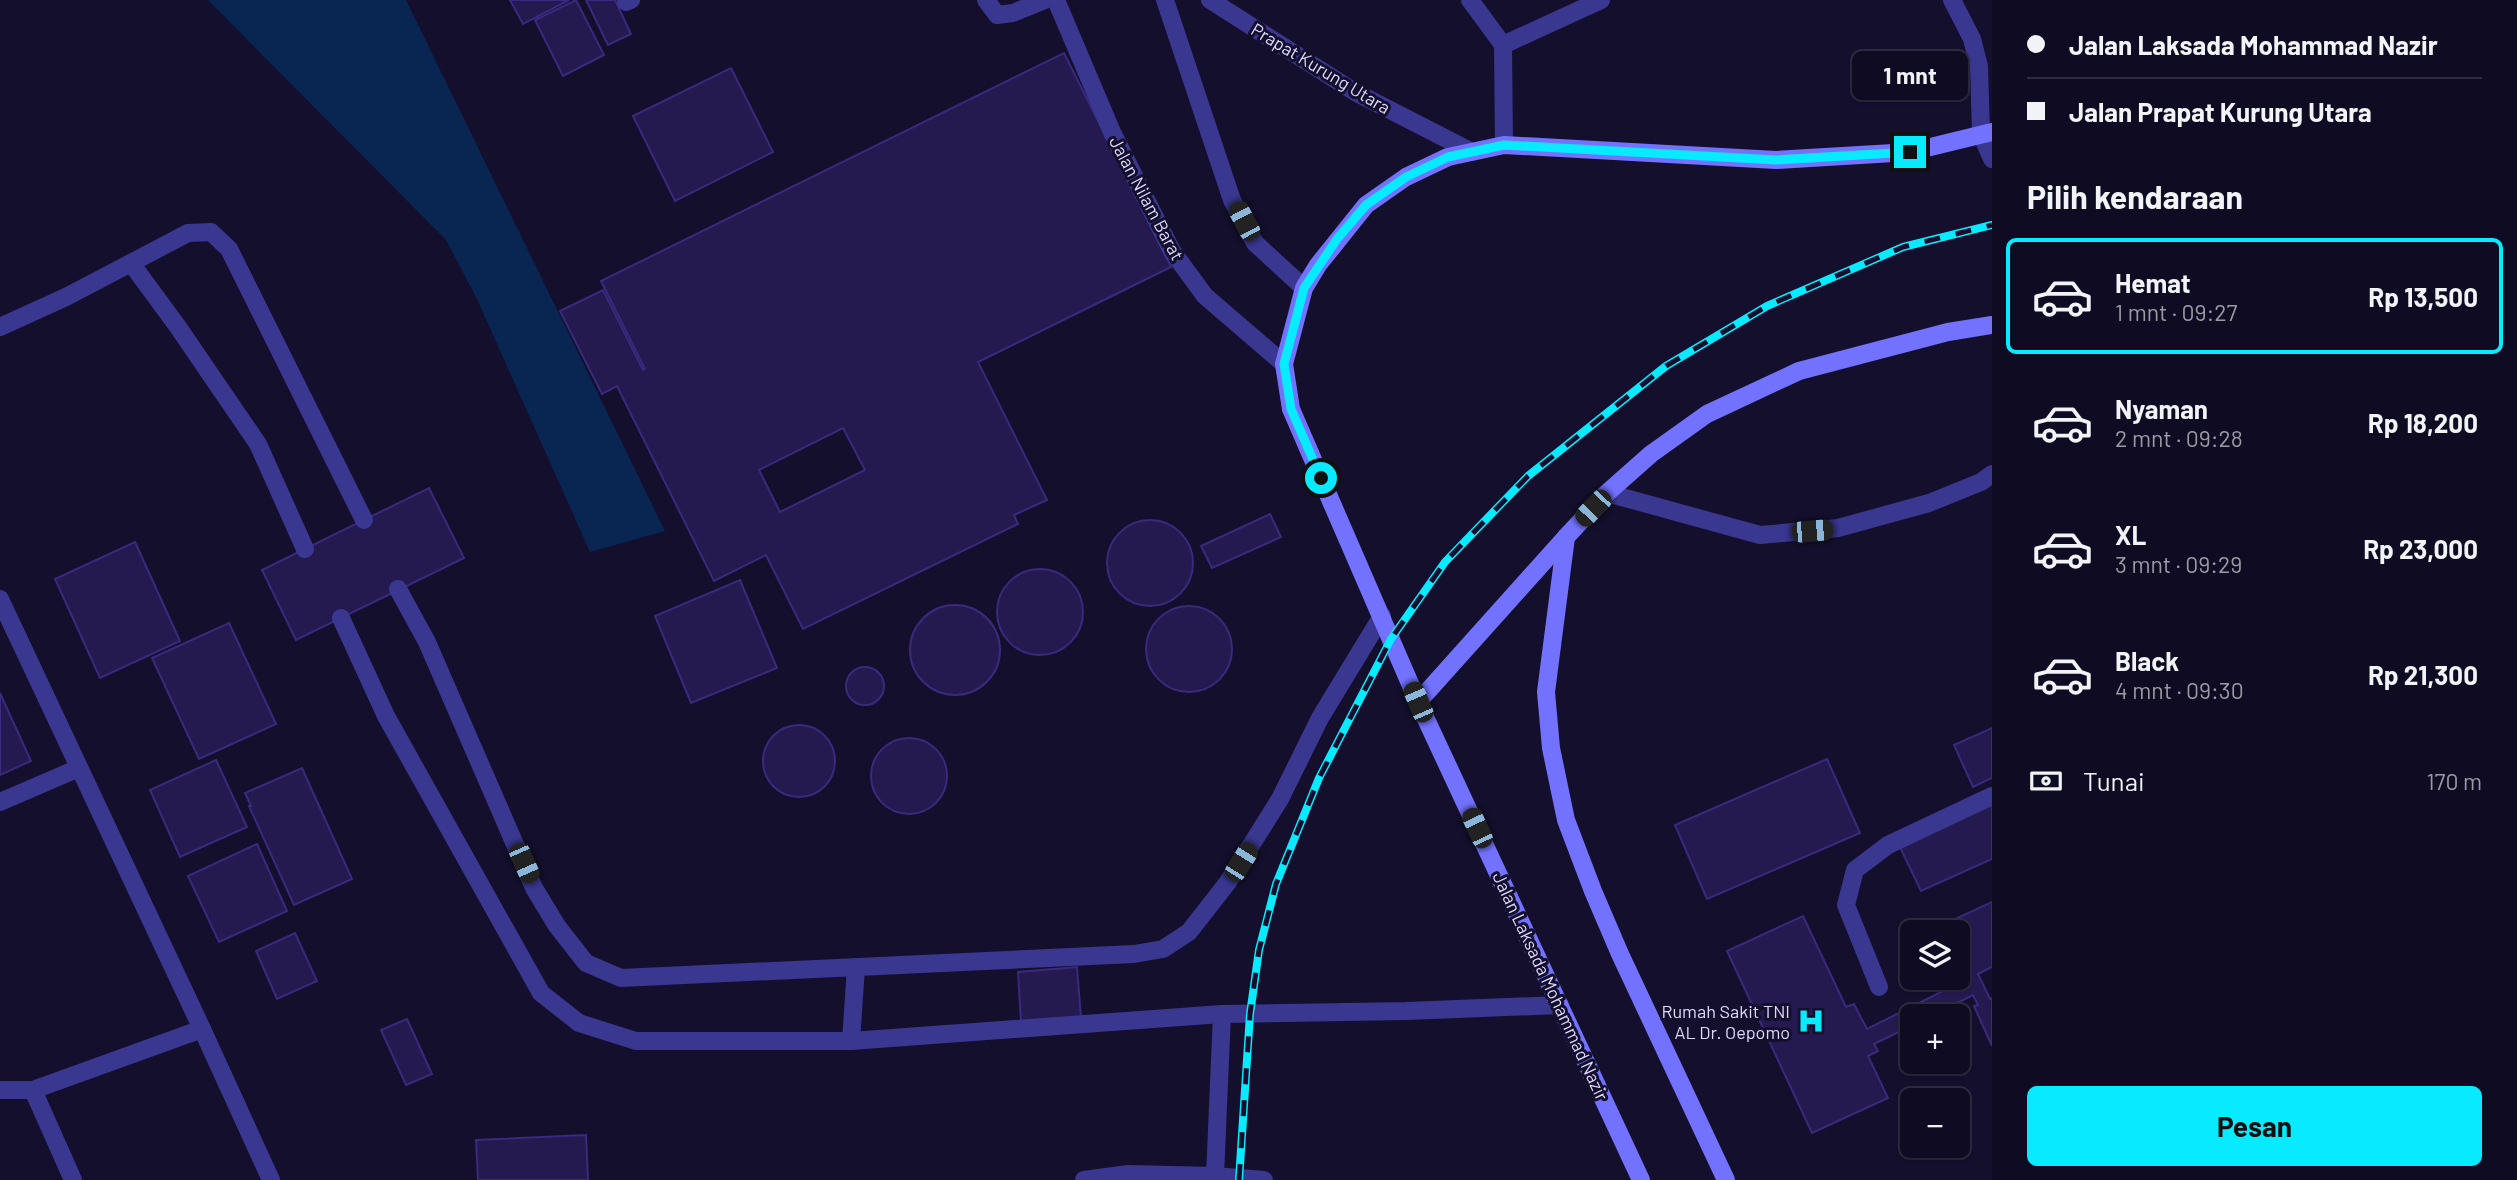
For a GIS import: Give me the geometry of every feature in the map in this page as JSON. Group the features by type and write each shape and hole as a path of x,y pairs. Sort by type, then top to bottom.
{"street":[{"path":"986,0 997,15 1013,13 1045,0"},
{"name":"Jalan Nilam Barat","path":"1056,0 1112,132 1172,251 1205,296 1284,364"},
{"path":"1165,0 1232,200 1255,243 1304,288"},
{"name":"Prapat Kurung Utara","path":"1210,0 1355,92 1472,152"},
{"path":"1470,0 1503,45 1504,145"},
{"path":"1503,45 1601,0"},
{"path":"1952,0 1972,39 1979,66 1992,159"},
{"path":"1284,364 1304,288 1337,239 1366,205 1406,177 1448,157 1504,145 1776,160 1910,152 1987,133"},
{"path":"0,327 131,264 188,233 211,232 229,249 364,520"},
{"path":"131,264 258,444 305,549"},
{"path":"1418,702 1607,493 1651,454 1707,414 1799,371 1948,332 1992,325"},
{"name":"Jalan Laksada Mohammad Nazir","path":"1284,364 1291,409 1418,702 1641,1180"},
{"path":"1607,493 1760,535 1838,528 1929,503 1981,482 1992,474"},
{"path":"1566,537 1546,692 1551,748 1566,820 1593,891 1726,1180"},
{"path":"398,589 427,642 534,887 557,926 586,963 621,978 1134,954 1163,949 1189,932 1228,883 1280,799 1321,718 1382,616"},
{"path":"0,600 271,1180"},
{"path":"341,618 386,716 541,993 579,1023 636,1041 851,1041 1223,1014 1560,1005"},
{"path":"0,802 79,768"},
{"path":"1879,987 1846,905 1855,870 1888,845 1992,796"},
{"path":"851,1041 856,967"},
{"path":"1215,1176 1223,1014"},
{"path":"0,1090 33,1090 202,1029"},
{"path":"33,1090 73,1180"},
{"path":"1084,1180 1128,1174 1264,1180"}],"water":[{"path":"208,0 406,0 665,531 590,552 477,299 446,240"}],"building":[{"path":"510,0 569,0 523,24"},
{"path":"576,0 604,55 563,76 535,20"},
{"path":"586,0 615,0 631,34 608,45"},
{"path":"1064,53 1171,267 978,362 1047,500 1014,515 1018,524 803,629 766,555 714,581 617,386 602,394 560,311 603,290 643,370 645,369 601,281","holes":["843,428 865,470 780,512 759,470"]},
{"path":"731,68 773,152 675,201 633,116"},
{"path":"429,488 464,558 296,640 262,570"},
{"path":"1270,514 1281,537 1212,568 1201,546"},
{"path":"1150,520 1174,527 1186,539 1193,563 1186,587 1174,599 1150,606 1126,599 1114,587 1107,563 1114,539 1126,527"},
{"path":"135,542 180,641 100,678 55,579"},
{"path":"1040,569 1056,573 1070,582 1079,596 1083,612 1079,628 1070,642 1056,651 1040,655 1024,651 1010,642 1001,628 997,612 1001,596 1010,582 1024,573"},
{"path":"740,580 777,668 691,703 655,616"},
{"path":"955,605 972,609 987,618 996,633 1000,650 996,667 987,682 972,691 955,695 938,691 923,682 914,667 910,650 914,633 923,618 938,609"},
{"path":"1189,606 1213,613 1225,625 1232,649 1225,673 1213,685 1189,692 1165,685 1153,673 1146,649 1153,625 1165,613"},
{"path":"229,623 276,724 199,759 152,658"},
{"path":"865,667 879,672 884,686 879,700 865,705 851,700 846,686 851,672"},
{"path":"0,693 31,761 0,775"},
{"path":"792,725 806,725 825,735 835,754 835,768 825,787 806,797 792,797 773,787 763,768 763,754 773,735"},
{"path":"1992,728 1992,778 1973,787 1954,745"},
{"path":"909,738 924,741 936,749 944,761 947,776 944,791 936,803 924,811 909,814 894,811 882,803 874,791 871,776 874,761 882,749 894,741"},
{"path":"1827,759 1860,833 1707,899 1675,825"},
{"path":"216,760 247,827 180,857 150,790"},
{"path":"302,768 352,879 294,905 245,793"},
{"path":"1992,803 1992,859 1921,891 1899,845"},
{"path":"257,844 287,911 219,942 188,876"},
{"name":"Rumah Sakit TNI AL Dr. Oepomo","path":"1992,902 1992,967 1978,974 1990,999 1992,998 1992,1046 1974,1006 1978,1005 1973,995 1955,1004 1917,1004 1945,990 1970,990 1970,920 1953,920"},
{"name":"Rumah Sakit TNI AL Dr. Oepomo","path":"1803,916 1846,1007 1854,1004 1867,1029 1900,1012 1900,1031 1874,1044 1878,1051 1868,1056 1888,1098 1812,1133 1727,951"},
{"path":"295,933 317,981 277,999 256,951"},
{"path":"1077,967 1081,1018 1021,1022 1018,972"},
{"path":"407,1019 432,1074 406,1085 381,1030"},
{"path":"586,1135 588,1180 478,1180 476,1140"}],"railway":[{"path":"1239,1180 1250,1014 1259,950 1276,884 1319,778 1391,639 1445,562 1528,476 1666,366 1767,306 1903,247 1992,225"}],"place":[{"name":"Rumah Sakit TNI AL Dr. Oepomo","path":"1811,1021"}],"route":[{"path":"1321,478 1291,409 1284,364 1304,288 1337,239 1366,205 1406,177 1448,157 1504,145 1776,160 1910,152"}]}
